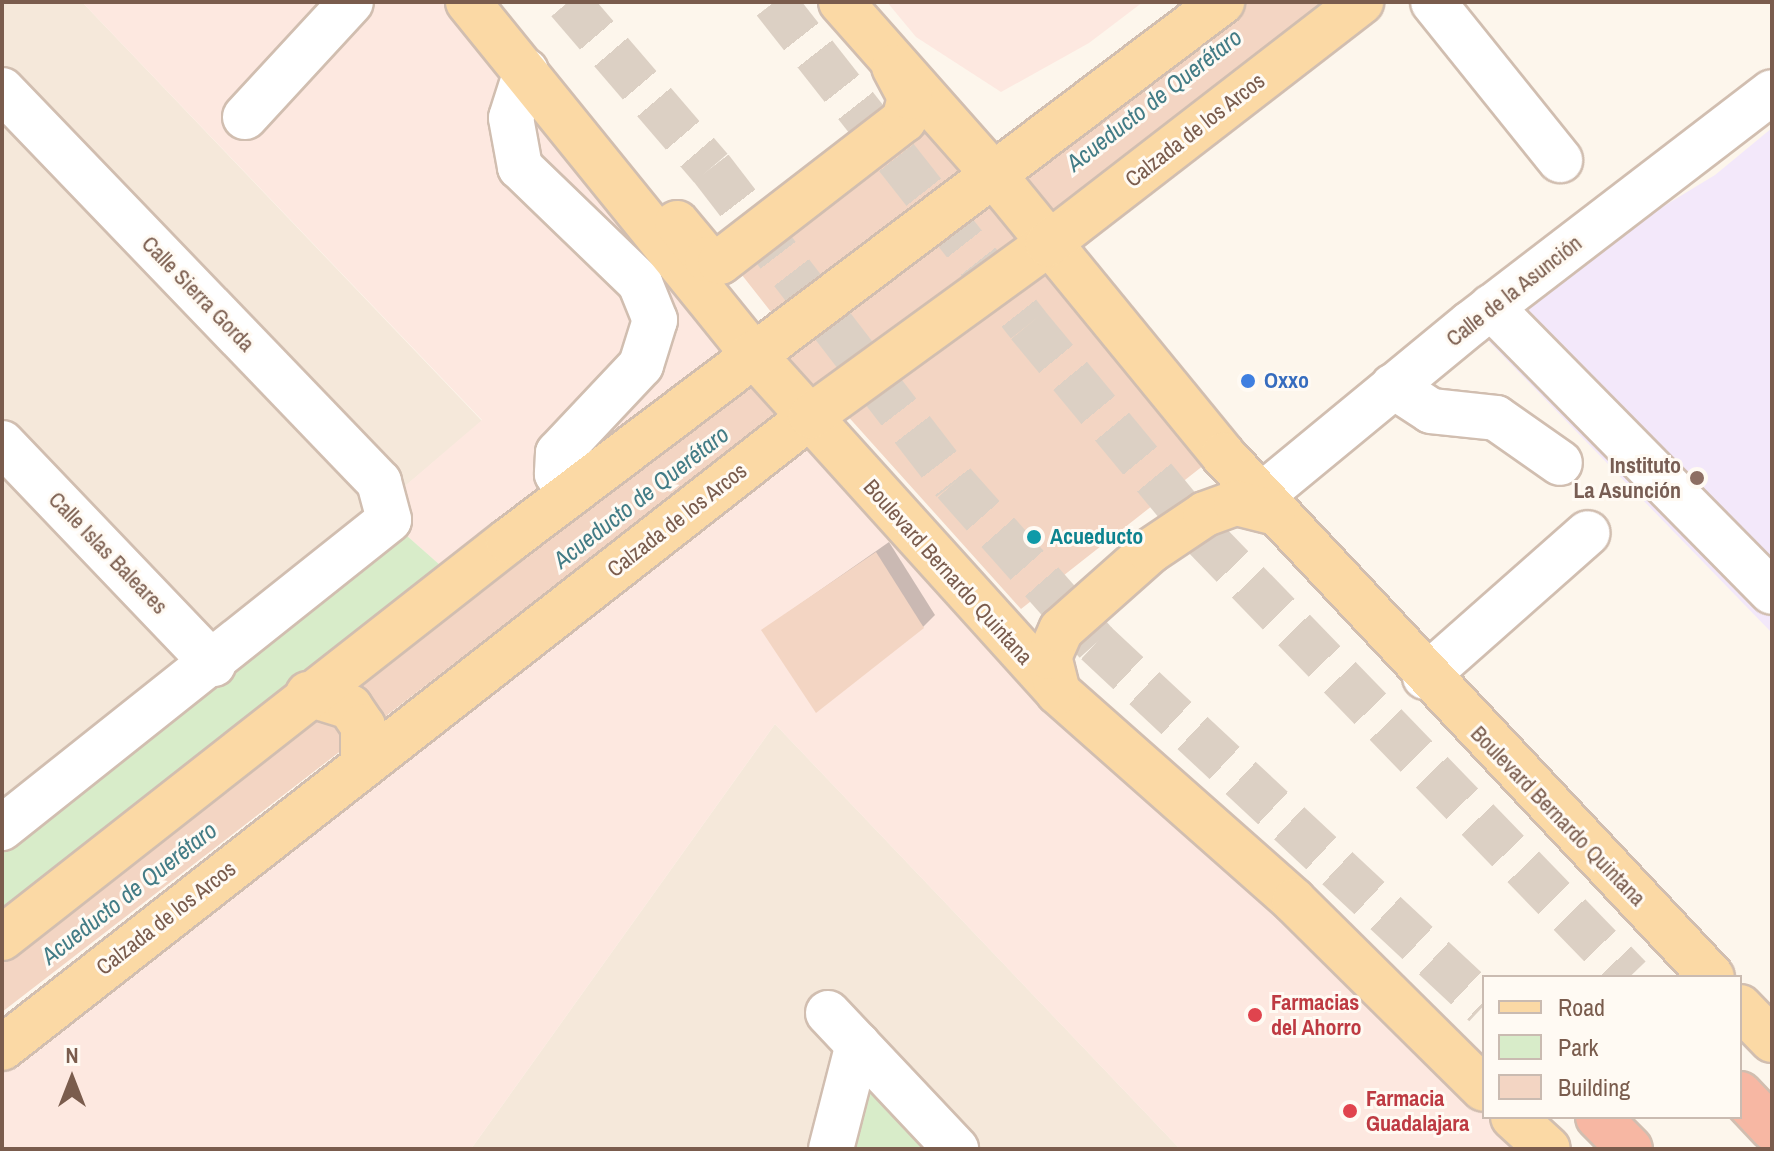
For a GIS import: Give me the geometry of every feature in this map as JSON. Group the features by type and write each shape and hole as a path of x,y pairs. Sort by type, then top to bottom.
{"highway":[{"path":"1742,1096 1772,1128"},
{"path":"1600,1119 1630,1149"}],"main road":[{"name":"Boulevard Bernardo Quintana","path":"841,2 994,175 1048,244 1267,504 1425,677 1710,975"},
{"path":"2,938 308,694 753,354 1222,2"},
{"name":"Calzada de los Arcos","path":"2,1048 811,416 1048,244 1361,2"},
{"name":"Boulevard Bernardo Quintana","path":"475,9 753,354 1058,692 1294,901 1482,1087"},
{"path":"475,9 536,50 707,259 720,262 904,120 910,97 885,50"},
{"path":"1058,692 1049,657 1061,630 1150,551 1205,514 1236,503 1267,504"},
{"path":"308,694 350,707 363,726 363,764"},
{"path":"1742,1009 1772,1040"},
{"path":"1515,1119 1548,1149"}],"street":[{"path":"245,117 351,2"},
{"path":"1433,2 1560,160"},
{"path":"526,71 511,118 520,167 640,283 655,320 641,365 558,453 557,474 572,492"},
{"name":"Calle Sierra Gorda","path":"2,90 379,482 389,520 213,664"},
{"name":"Calle de la Asunción","path":"1267,504 1393,386 1772,92"},
{"path":"1491,307 1772,592"},
{"path":"1393,386 1431,411 1496,418 1560,463"},
{"name":"Calle Islas Baleares","path":"2,443 213,664"},
{"path":"1425,677 1588,533"},
{"path":"2,828 213,664"},
{"path":"828,1013 956,1149"},
{"path":"831,1149 858,1044"}],"shaded area":[{"path":"2,2 82,2 482,421 2,828"},
{"path":"82,2 468,2 753,354 457,580 389,520 385,503 482,420"},
{"path":"887,2 1143,2 1089,43 1001,92 916,37"},
{"name":"Instituto La Asunción","path":"1772,128 1772,633 1471,323 1715,175"},
{"path":"811,416 1482,1087 1482,1119 1515,1119 1548,1149 1180,1149 775,724 471,1149 2,1149 2,1048"},
{"path":"775,724 1180,1149 471,1149"}],"green space":[{"path":"389,520 457,580 2,938 2,828"},
{"path":"858,1044 957,1149 829,1149"}],"building":[{"name":"Acueducto","path":"1247,2 1380,2 1051,275 1204,465 1021,609 818,383 2,1012 2,961 794,341 738,270 943,121 1004,187"},
{"path":"876,552 924,628 816,713 761,630"}],"tunnel":[{"path":"568,2 711,168 954,483 1096,643 1482,1003"},
{"path":"774,2 1028,325 1202,535 1628,975"}],"place":[{"name":"Oxxo","path":"1248,381"},
{"name":"Instituto La Asunción","path":"1697,478"},
{"name":"Acueducto","path":"1034,537"},
{"name":"Farmacias del Ahorro","path":"1255,1015"},
{"name":"Farmacia Guadalajara","path":"1350,1111"}],"water label":[{"name":"Acueducto de Querétaro","path":"1154,100"},
{"name":"Acueducto de Querétaro","path":"641,497"},
{"name":"Acueducto de Querétaro","path":"129,893"}]}
